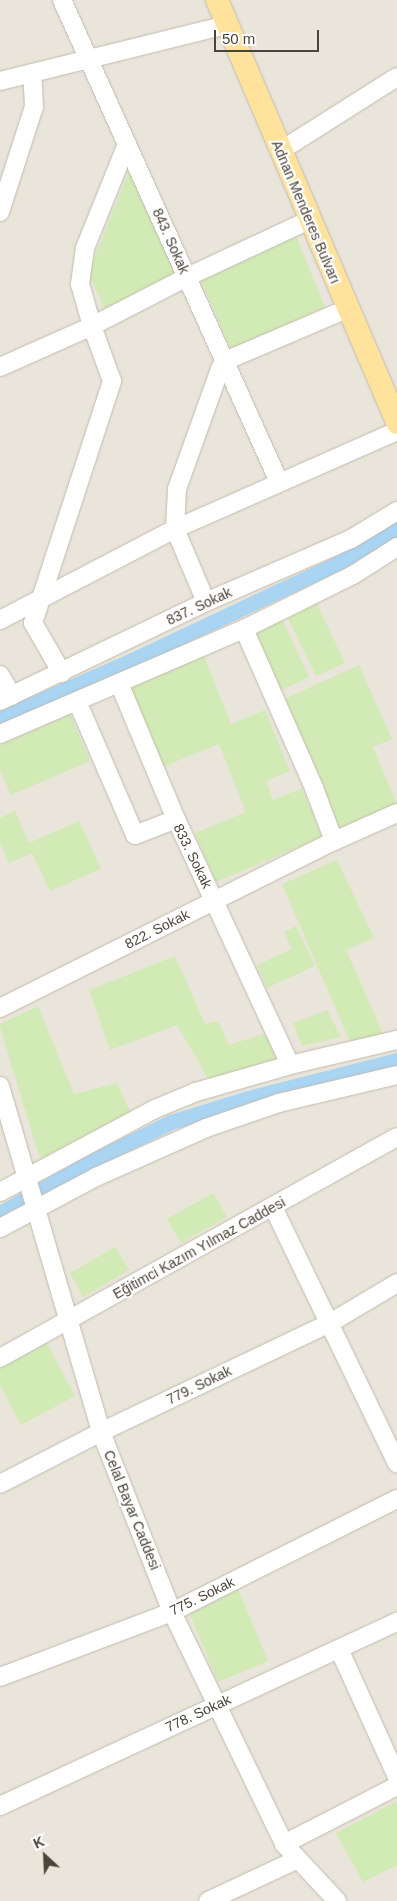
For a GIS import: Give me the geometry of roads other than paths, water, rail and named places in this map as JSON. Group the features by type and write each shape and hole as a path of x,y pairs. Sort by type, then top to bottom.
{"main road":[{"name":"Adnan Menderes Bulvarı","path":"217,0 397,423"}],"street":[{"name":"843. Sokak","path":"62,0 87,60 127,144 279,482"},
{"path":"0,81 228,25"},
{"path":"0,212 34,107 32,73"},
{"path":"280,151 397,77"},
{"path":"62,672 33,623 112,380 92,326 80,284 85,248 127,144"},
{"path":"1,369 92,326 187,277 309,220"},
{"path":"206,602 175,529 177,489 220,369 225,361 347,309"},
{"path":"0,620 175,529 397,431"},
{"name":"837. Sokak","path":"6,699 206,602 351,539 397,511"},
{"path":"0,734 244,629 352,575 397,547"},
{"path":"244,629 314,788 334,841"},
{"path":"0,675 6,699"},
{"path":"119,683 176,819"},
{"name":"833. Sokak","path":"77,701 135,835 176,819 290,1065"},
{"name":"822. Sokak","path":"0,1008 334,841 397,813"},
{"path":"0,1192 155,1109 188,1095 290,1065 397,1040"},
{"path":"0,1228 96,1177 206,1128 279,1103 397,1075"},
{"name":"Celal Bayar Caddesi","path":"0,1086 101,1432 172,1612 284,1844 337,1901"},
{"name":"Eğitimci Kazım Yılmaz Caddesi","path":"0,1358 70,1321 397,1137"},
{"path":"273,1207 397,1464"},
{"name":"779. Sokak","path":"0,1484 101,1432 330,1323 397,1283"},
{"name":"775. Sokak","path":"0,1677 172,1612 397,1499"},
{"name":"778. Sokak","path":"0,1806 397,1622"},
{"path":"339,1649 397,1777"},
{"path":"284,1844 397,1786"},
{"path":"208,1901 298,1859"}],"waterway":[{"path":"0,718 132,660 342,561 397,528"},
{"path":"0,1213 89,1162 171,1122 248,1098 397,1060"}]}
